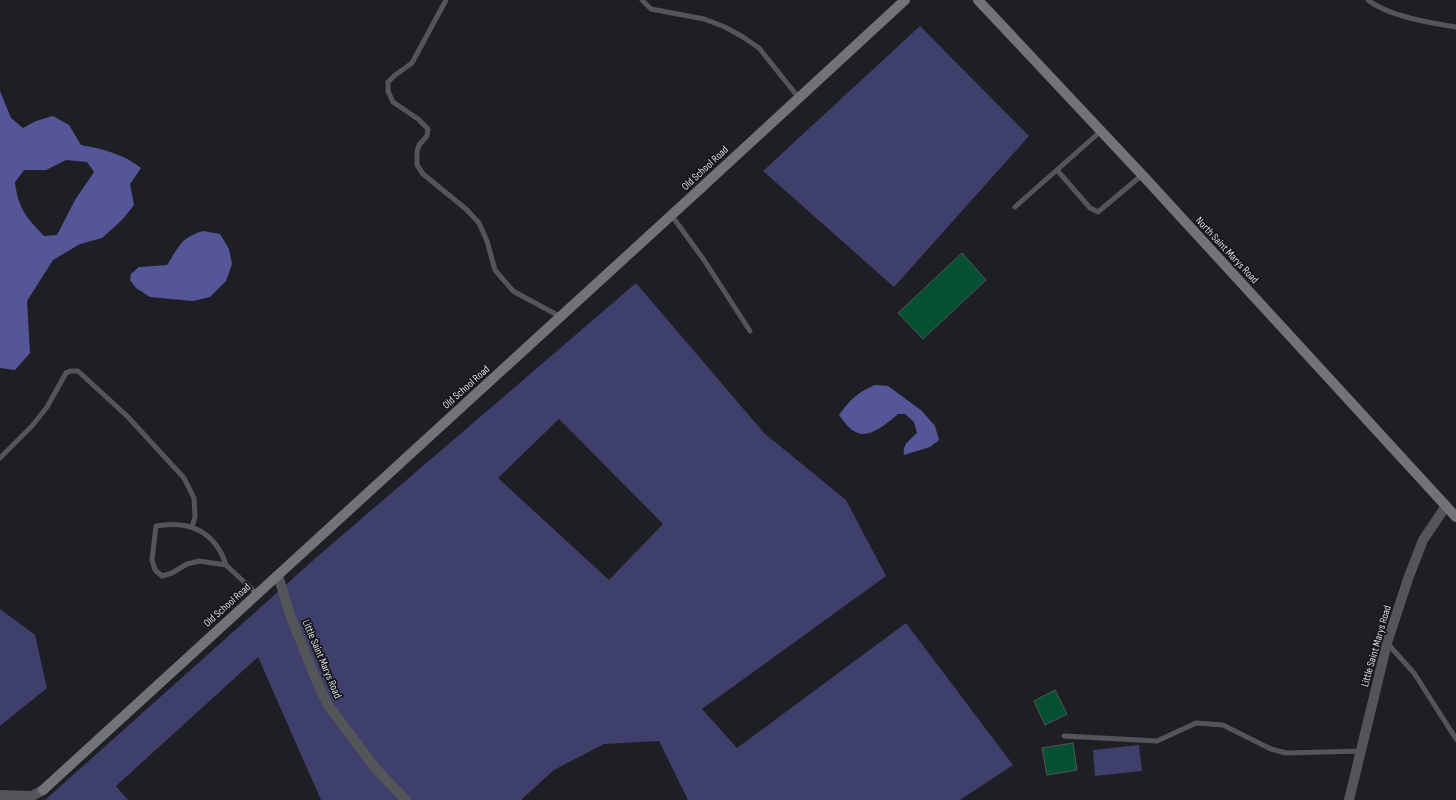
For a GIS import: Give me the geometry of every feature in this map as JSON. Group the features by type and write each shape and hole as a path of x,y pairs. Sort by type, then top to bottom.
{"street":[{"name":"Old School Road","path":"0,795 32,796 43,790 672,216 905,0"},
{"name":"North Saint Marys Road","path":"978,0 1101,131 1456,517"},
{"name":"Little Saint Marys Road","path":"1349,800 1387,643 1408,579 1422,540 1446,506"},
{"name":"Little Saint Marys Road","path":"278,575 290,615 328,705 376,769 406,800"}],"lane":[{"path":"446,0 412,63 388,82 388,91 393,102 418,119 428,129 427,136 419,145 417,152 417,166 423,174 466,209 479,223 487,241 495,270 513,290 560,317"},
{"path":"642,0 651,10 704,19 725,27 743,37 759,48 799,98"},
{"path":"1368,0 1384,10 1400,15 1456,27"},
{"path":"1015,207 1101,131"},
{"path":"1057,170 1090,208 1098,212 1142,176"},
{"path":"672,216 704,260 750,330"},
{"path":"0,458 32,426 47,407 66,373 70,371 78,371 128,417 184,478 194,498 195,517 192,527"},
{"path":"226,565 199,561 187,564 172,573 162,576 155,570 152,560 156,526 167,524 182,525 201,531 212,540 223,557 226,565 257,594"},
{"path":"1387,643 1414,673 1456,738"},
{"path":"1064,736 1157,741 1196,723 1223,725 1271,749 1286,753 1361,751"}],"shaded area":[{"path":"920,26 1029,136 894,287 763,171"},
{"path":"0,91 11,118 23,128 36,121 53,116 69,125 81,145 105,150 127,159 141,168 130,184 134,205 122,220 102,238 80,244 53,260 27,301 30,353 15,370 0,368","holes":["66,160 87,162 94,172 75,200 57,235 44,236 24,212 18,199 15,182 24,170 46,170"]},
{"path":"203,231 220,234 229,249 232,264 226,281 210,297 193,301 150,297 136,288 130,280 131,274 139,267 167,265 185,240"},
{"path":"636,283 764,433 846,500 886,576 702,709 737,748 906,623 1013,765 960,800 688,800 659,741 604,744 554,770 521,800 321,800 258,657 116,786 128,800 45,800 318,556","holes":["559,419 663,524 609,580 498,478"]},
{"path":"875,385 888,386 922,411 935,426 939,440 930,447 904,455 905,445 917,433 914,422 905,414 898,414 877,430 865,434 859,434 850,428 839,415 855,397"},
{"path":"0,609 35,635 47,688 0,726"},
{"path":"1139,745 1142,771 1095,776 1093,750"}],"building":[{"path":"962,253 986,280 923,339 898,313"},
{"path":"1055,690 1067,714 1045,725 1034,701"},
{"path":"1073,743 1077,770 1047,775 1042,748"}]}
